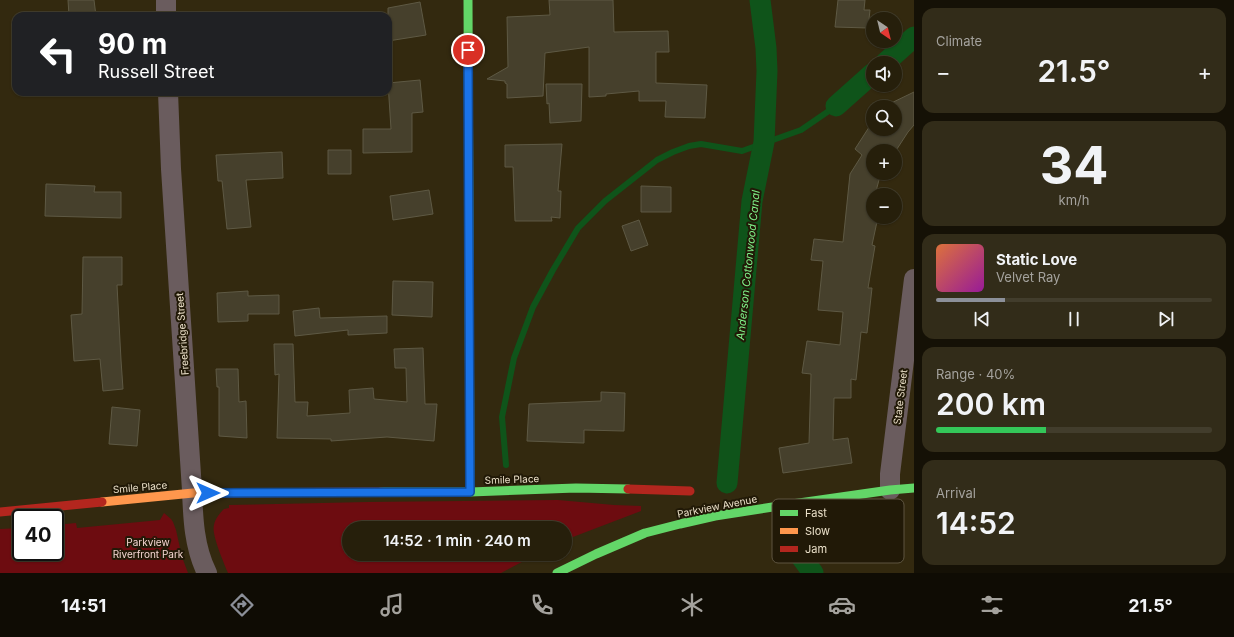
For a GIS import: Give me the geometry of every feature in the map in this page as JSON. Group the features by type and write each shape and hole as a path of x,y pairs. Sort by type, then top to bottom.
{"street":[{"path":"166,0 166,12"},
{"path":"468,0 470,492"},
{"name":"Freebridge Street","path":"168,96 171,169 195,533 198,552 207,573"},
{"name":"State Street","path":"890,490 891,466 914,279"},
{"name":"Smile Place","path":"0,512 192,493 470,492 576,488 690,491"},
{"name":"Parkview Avenue","path":"827,499 914,488"},
{"name":"Parkview Avenue","path":"557,573 645,533 715,516 772,507"}],"green space":[{"path":"558,500 641,506 641,511 572,537 572,521 342,521 342,561 524,561 501,573 228,573 214,535 215,523 218,516 224,509 229,508 229,505"},
{"name":"Parkview Riverfront Park","path":"164,513 173,522 182,557 188,573 0,573 0,529 12,528 12,561 64,561 64,524 76,523 77,528 160,520"}],"building":[{"path":"68,0 94,0 96,12 69,12"},
{"path":"549,0 613,0 614,32 668,31 669,52 656,52 656,83 707,85 705,118 665,117 666,101 639,101 639,91 589,97 589,47 545,53 543,96 507,98 507,84 505,81 487,79 508,67 507,17 550,15"},
{"path":"838,0 865,0 864,10 870,10 870,12 866,12 866,28 835,27"},
{"path":"420,2 426,35 392,40 392,12 388,12 388,8"},
{"path":"420,80 423,112 412,113 412,152 363,153 363,129 391,129 389,96 392,96 392,83"},
{"path":"546,84 582,84 581,121 550,123"},
{"path":"914,92 914,125 900,144 866,144 866,180 879,180 877,188 866,188 866,224 876,224 872,245 875,246 868,288 872,288 867,333 861,332 856,380 851,379 851,398 834,398 833,440 848,438 852,463 783,473 779,448 809,443 811,374 802,373 807,341 840,345 843,312 818,310 823,261 811,260 814,239 843,242 850,174 862,155 855,149 866,132 866,136 902,136 902,100 897,100"},
{"path":"562,144 558,191 561,191 560,218 551,217 552,221 515,221 513,167 505,167 505,145"},
{"path":"328,150 351,150 351,174 328,174"},
{"path":"282,152 283,178 246,180 251,227 227,229 222,181 218,181 216,155"},
{"path":"46,184 95,186 94,192 121,192 121,218 45,216"},
{"path":"641,186 671,187 671,212 641,212"},
{"path":"429,190 433,214 393,220 390,196"},
{"path":"639,220 648,245 631,251 622,226"},
{"path":"83,257 122,257 122,285 117,285 123,389 103,391 100,359 74,361 71,315 82,314"},
{"path":"393,281 433,282 432,317 392,315"},
{"path":"248,291 248,296 279,295 279,314 248,314 248,321 218,322 217,293"},
{"path":"319,308 320,318 387,316 387,333 348,335 348,330 295,336 293,311"},
{"path":"274,344 293,344 295,402 308,402 307,416 350,413 349,390 373,388 374,399 407,402 406,368 395,368 394,349 423,348 425,404 437,404 434,441 387,437 331,441 331,439 277,438 279,374 275,375"},
{"path":"216,369 238,369 239,402 246,401 247,438 219,436 219,387 217,387"},
{"path":"601,392 625,393 624,431 584,430 584,443 527,441 529,404 601,401"},
{"path":"112,407 140,410 137,446 109,444"}],"waterway":[{"name":"Anderson Cottonwood Canal","path":"727,483 752,201 764,142 767,71 766,48 760,0"},
{"path":"893,56 914,37"},
{"path":"836,106 866,79"},
{"path":"506,465 502,417 514,358 533,307 578,228 605,201 657,160 673,152 689,146 701,144 742,151 801,130 836,106"},
{"name":"Anderson Cottonwood Canal","path":"806,563 813,573"}],"traffic: fast":[{"path":"468,0 470,492"},
{"path":"381,492 470,492 576,488 628,489"},
{"path":"827,499 914,488"},
{"path":"557,573 645,533 715,516 772,507"}],"traffic: slow":[{"path":"102,502 193,493 222,493"}],"traffic: jam":[{"path":"628,489 690,491"},
{"path":"222,493 381,492"},
{"path":"0,512 102,502"}],"route":[{"path":"208,493 470,492 468,50"}]}
